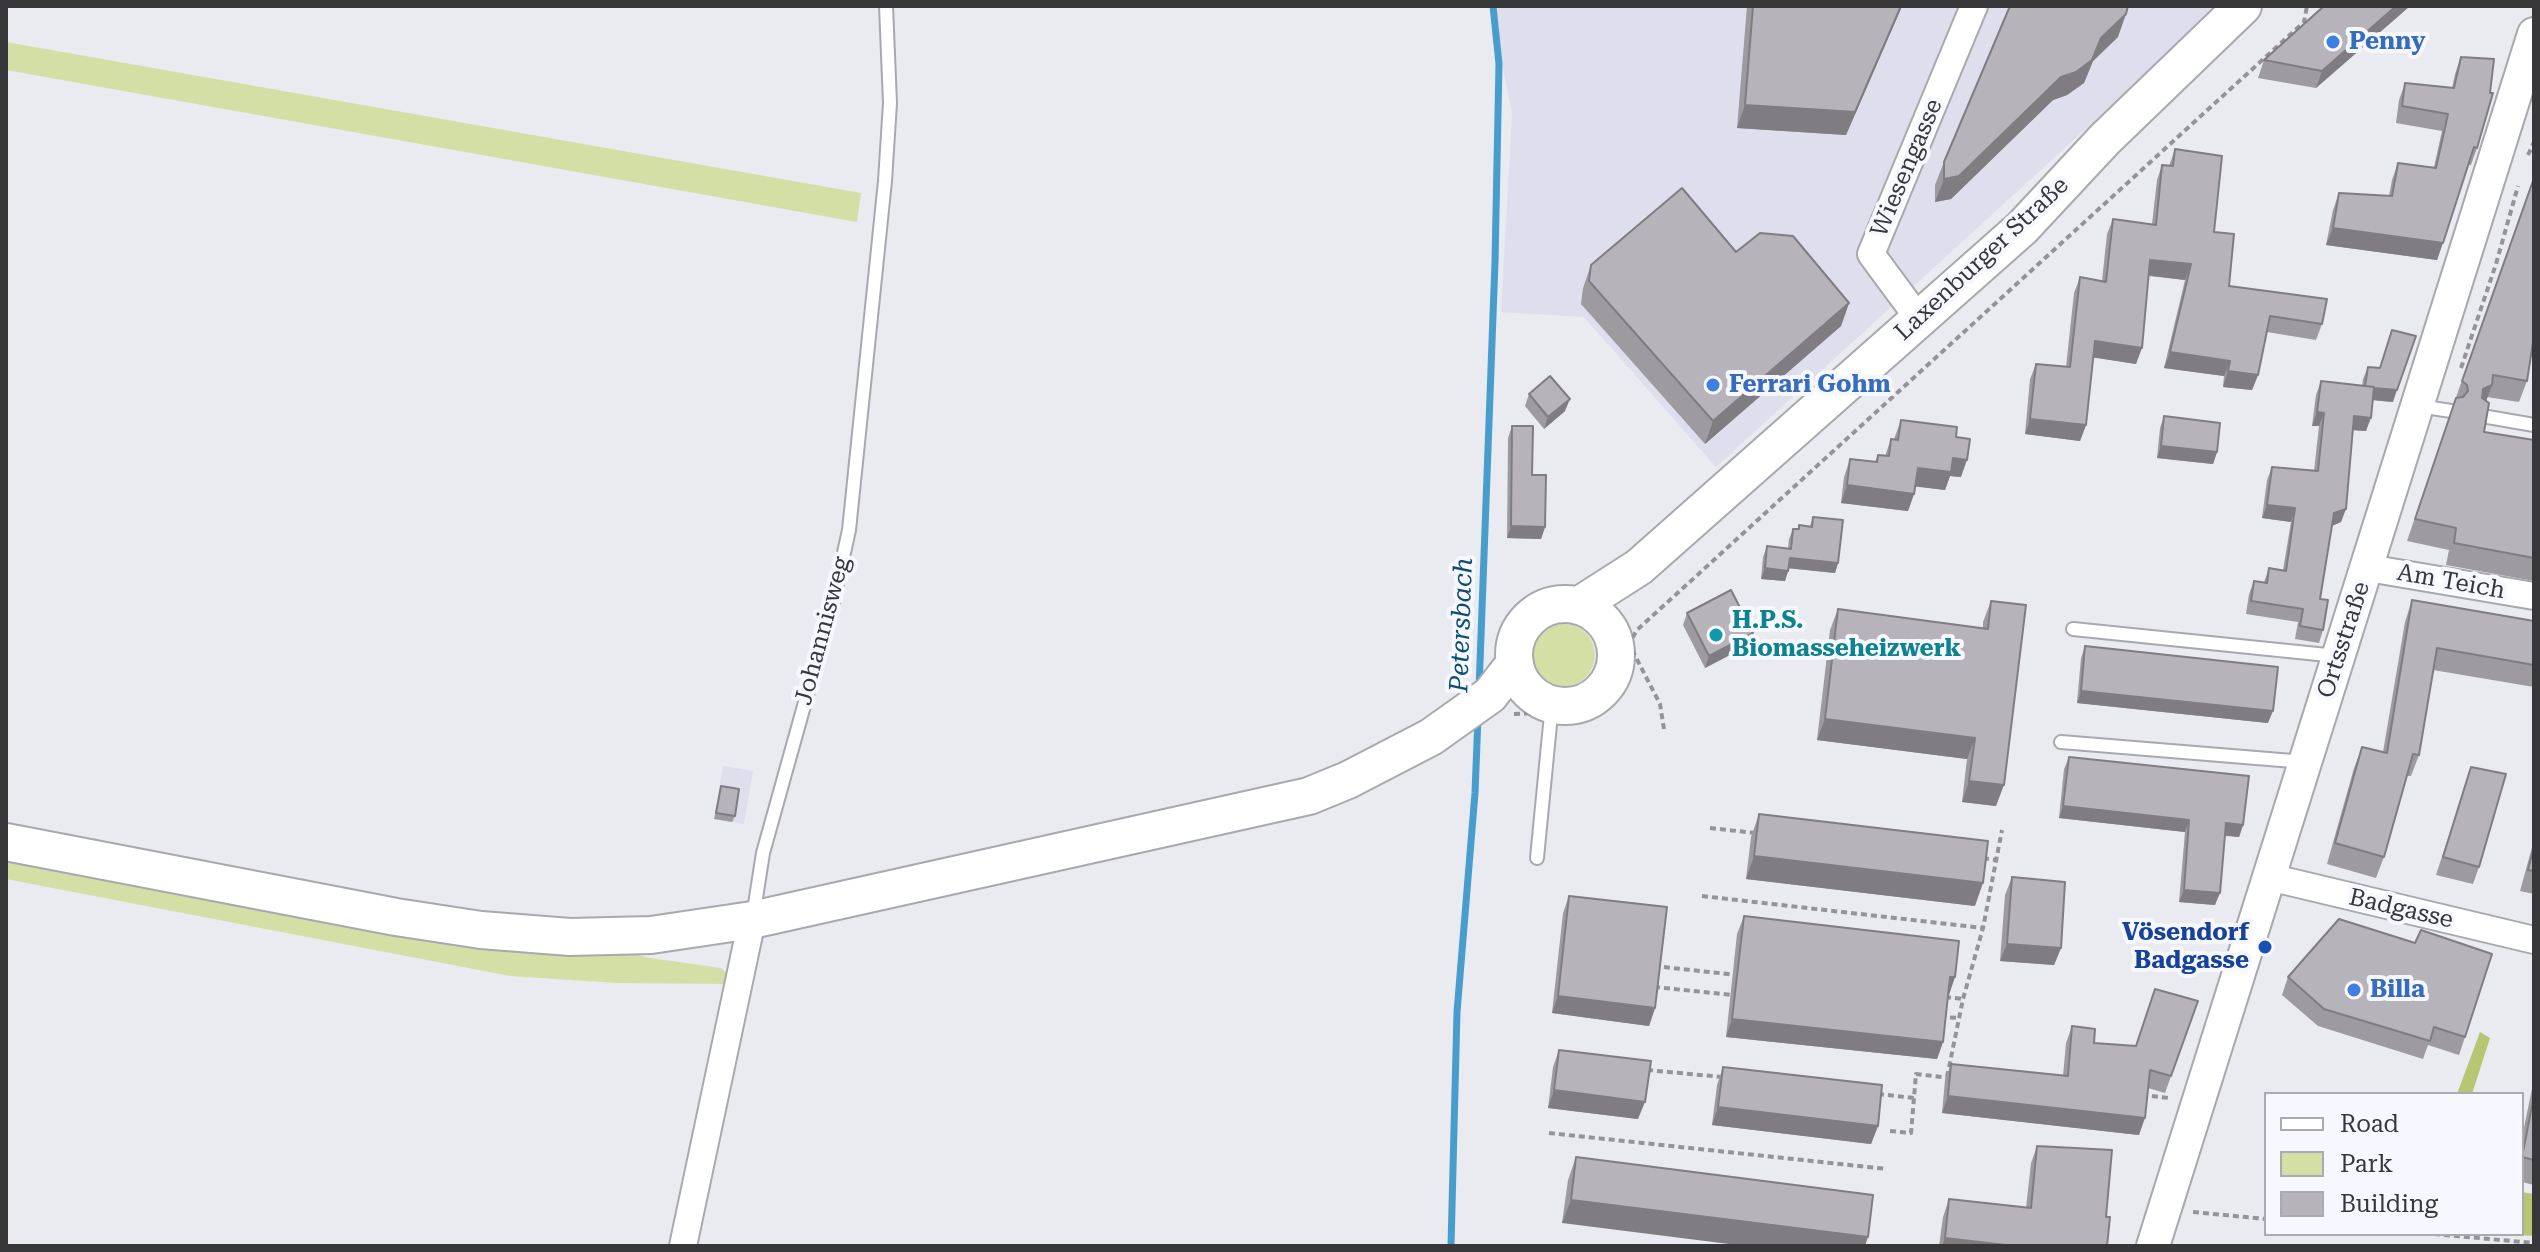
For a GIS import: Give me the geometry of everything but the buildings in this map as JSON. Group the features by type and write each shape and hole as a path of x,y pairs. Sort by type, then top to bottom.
{"main road":[{"name":"Laxenburger Straße","path":"6,842 396,917 481,930 570,937 651,935 752,920 1309,796 1387,761 1455,721 1537,693 1516,643 1531,617 1558,605 1593,616 1639,567 2022,228 2105,139 2243,6"},
{"path":"1537,693 1576,705 1591,699 1605,687 1615,661 1614,643 1593,616"}],"street":[{"name":"Wiesengasse","path":"1919,319 1871,254 1974,6"},
{"name":"Ortsstraße","path":"2153,1246 2534,34"},
{"name":"Am Teich","path":"2368,568 2534,596"},
{"name":"Badgasse","path":"2269,877 2534,940"},
{"name":"Johannisweg","path":"683,1246 752,920"}],"lane":[{"name":"Johannisweg","path":"752,920 763,853 834,598 849,530 885,181 890,103 886,6"},
{"path":"2417,406 2451,411"},
{"path":"2482,416 2534,425"},
{"path":"2073,629 2339,656"},
{"path":"1537,693 1537,858"},
{"path":"2061,742 2306,762"}],"path":[{"path":"1664,729 1660,704 1629,644 1637,630 2304,22 2307,6"},
{"path":"2496,264 2503,265"},
{"path":"1496,706 1529,712 1537,693"},
{"path":"1710,828 1755,833"},
{"path":"1947,1077 1963,999 1983,928 2002,830"},
{"path":"1981,858 1996,860"},
{"path":"1702,896 1983,928"},
{"path":"1647,966 1740,975"},
{"path":"1646,986 1738,996"},
{"path":"1931,996 1963,999"},
{"path":"1927,1015 1959,1018"},
{"path":"1634,1068 1727,1078"},
{"path":"1890,1131 1911,1133 1916,1074 1962,1079"},
{"path":"1867,1093 1914,1098"},
{"path":"2143,1095 2173,1098"},
{"path":"1549,1133 1887,1169"},
{"path":"2183,1210 2264,1219"},
{"path":"2456,1236 2534,1243"}],"shaded area":[{"path":"1491,6 2220,6 1716,467 1584,317 1501,312 1512,113"},
{"path":"723,766 753,771 744,824 714,819"}],"green space":[{"path":"6,42 861,193 857,222 6,70"},
{"path":"1564,624 1586,633 1595,655 1586,677 1564,686 1542,677 1533,655 1542,633"},
{"path":"6,856 612,948 650,958 721,968 730,976 731,984 617,983 510,976 6,879"},
{"path":"2480,1032 2490,1038 2473,1092 2458,1092"},
{"path":"2524,1192 2534,1194 2534,1236 2524,1235"}],"waterway":[{"name":"Petersbach","path":"1479,689 1495,262 1499,64 1493,6"},
{"name":"Petersbach","path":"1451,1246 1457,1012 1475,793 1478,717"}],"place":[{"name":"Penny","path":"2333,42"},
{"name":"Ferrari Gohm","path":"1713,385"},
{"name":"H.P.S. Biomasseheizwerk","path":"1716,635"},
{"name":"Vösendorf Badgasse","path":"2265,947"},
{"name":"Billa","path":"2354,990"}]}
